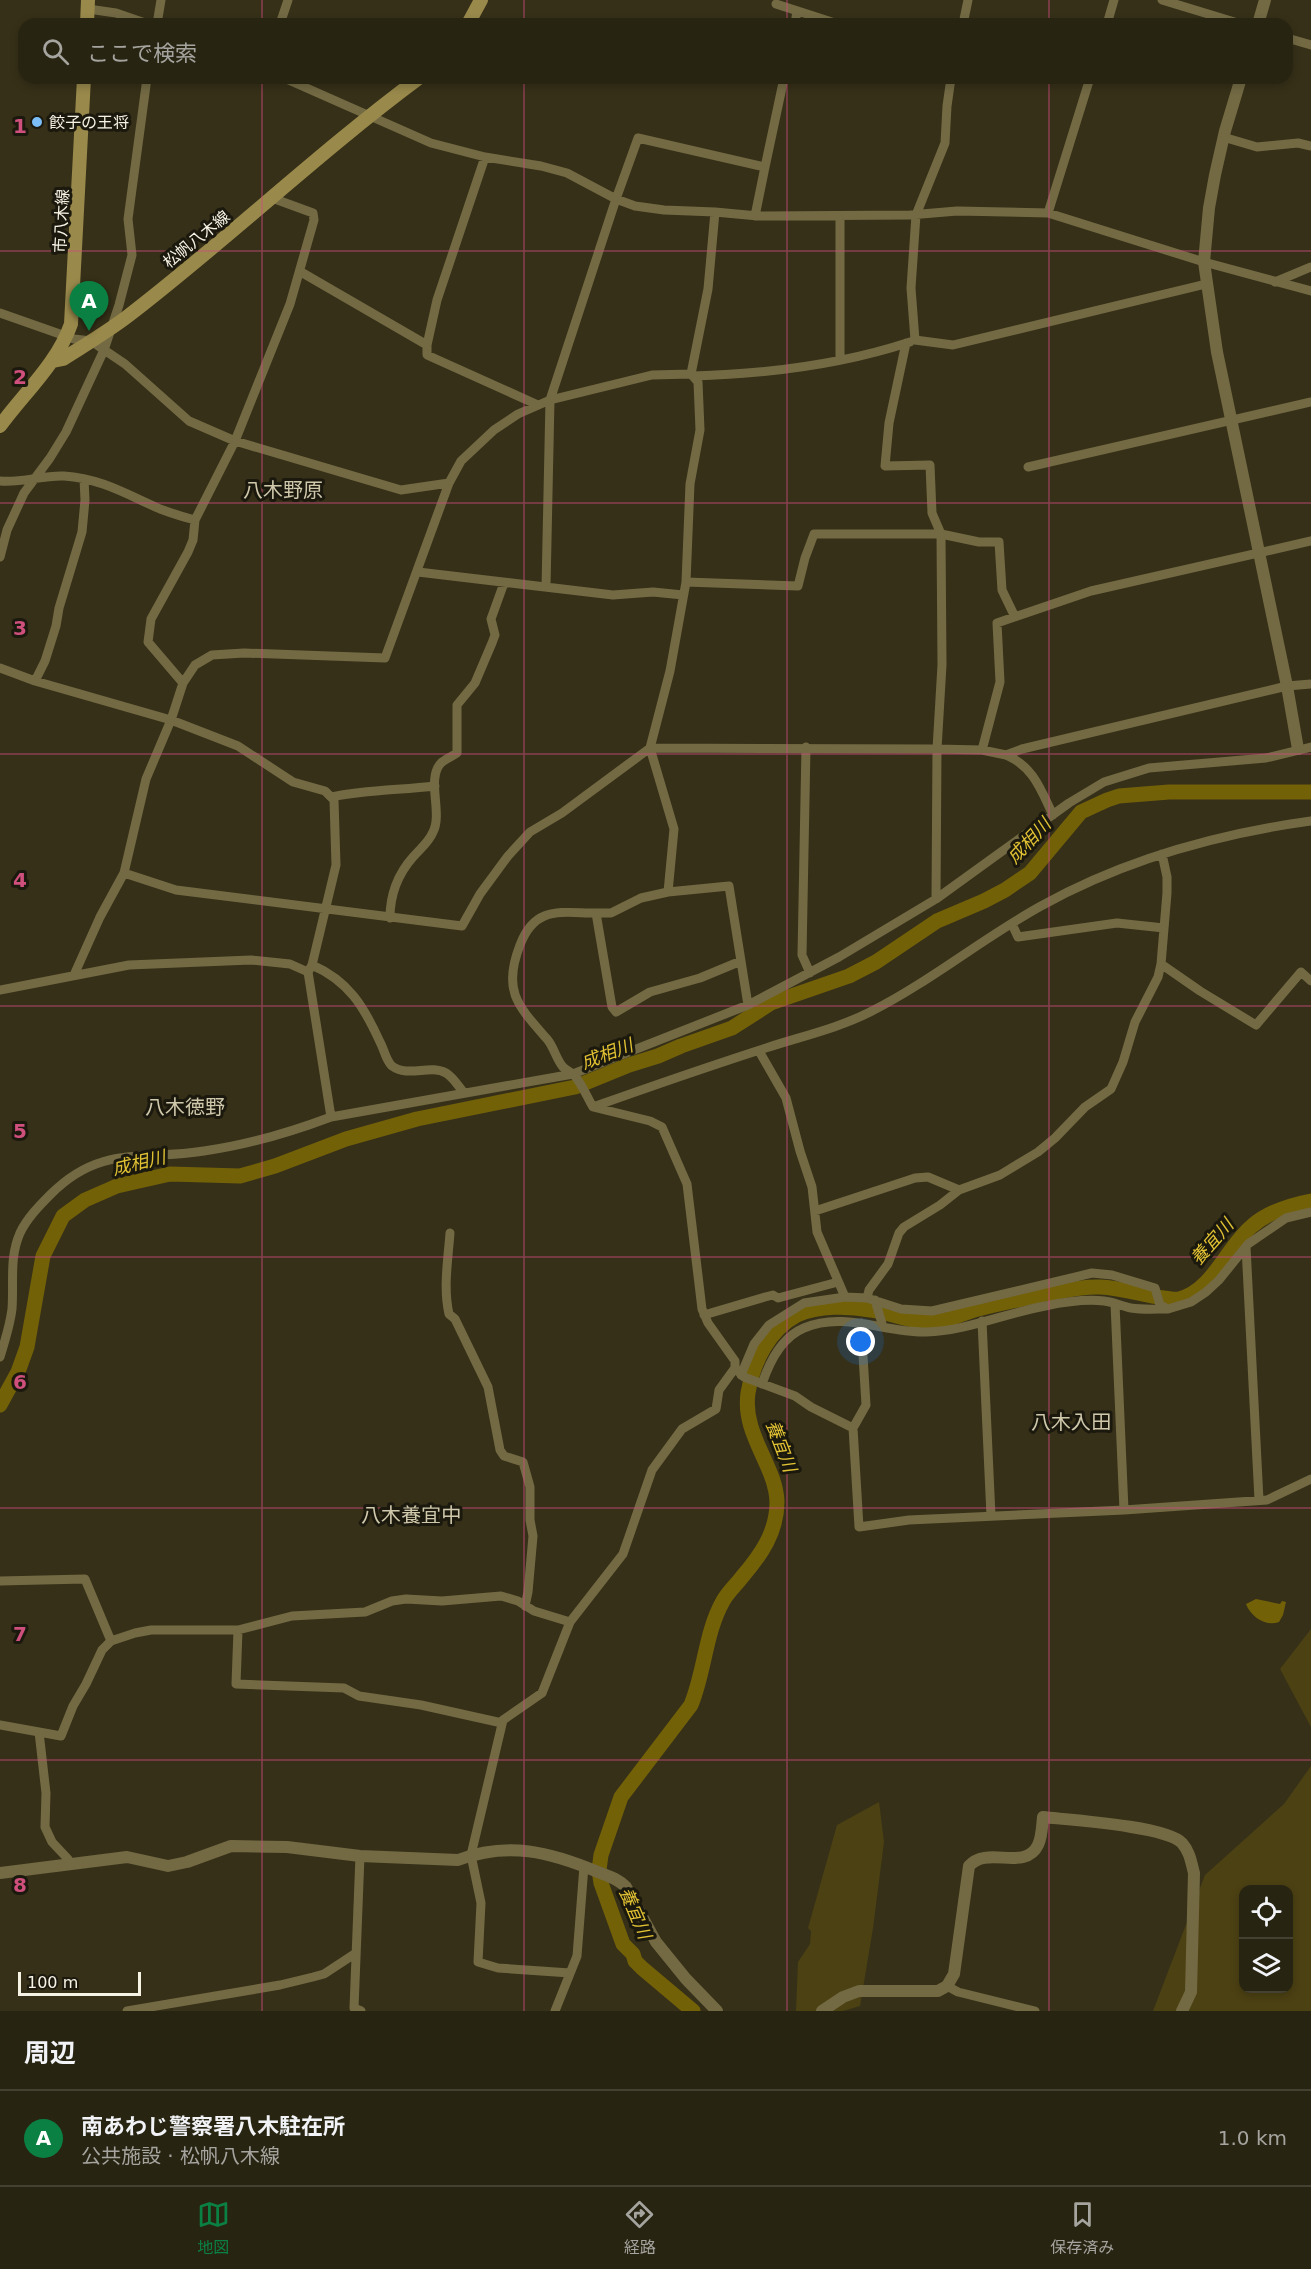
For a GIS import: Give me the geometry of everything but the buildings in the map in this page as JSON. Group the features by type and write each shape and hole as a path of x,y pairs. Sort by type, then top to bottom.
{"main road":[{"path":"471,18 481,0"},
{"name":"市八木線","path":"53,361 71,324 84,84"},
{"name":"松帆八木線","path":"0,426 18,401 53,361 63,359 110,328 272,198 367,116 410,84"}],"street":[{"path":"158,18 161,0"},
{"path":"282,18 288,0"},
{"path":"964,18 968,0"},
{"path":"1109,18 1114,0"},
{"path":"1162,0 1221,18"},
{"path":"1260,18 1265,0"},
{"path":"88,4 131,18"},
{"path":"776,4 819,18"},
{"path":"796,18 797,11"},
{"path":"1293,40 1311,45"},
{"path":"0,557 7,530 24,493 66,432 104,350 119,305 132,255 129,219 146,84"},
{"path":"297,84 431,143 485,157 541,166 567,173 616,199 635,206 755,216 916,215 967,211 1048,213 1204,262 1311,291"},
{"path":"755,216 782,84"},
{"path":"936,899 937,749 942,665 941,534 932,513 930,465 885,466 889,423 911,341 911,288 916,215 945,143 950,84"},
{"path":"1048,213 1088,84"},
{"path":"0,1357 12,1308 13,1252 21,1231 40,1205 73,1174 114,1158 204,1152 331,1117 575,1076 748,1005 839,957 936,899 1053,815 1104,782 1149,768 1266,758 1305,748 1287,686 1216,352 1206,284 1204,262 1209,208 1223,137 1239,84"},
{"path":"1223,137 1257,147 1298,142 1311,146"},
{"path":"546,587 550,400 638,138 765,167"},
{"path":"485,157 437,300 427,355 538,405"},
{"path":"183,683 148,642 151,619 188,552 193,540 195,520 235,441 290,304 314,220 313,213 272,198"},
{"path":"692,375 708,289 715,212"},
{"path":"840,216 840,360"},
{"path":"1275,282 1311,267"},
{"path":"301,272 427,345"},
{"path":"74,975 124,873 146,779 171,720 183,683 195,664 212,655 244,653 386,658 449,483 461,461 494,430 518,414 550,400 652,375 768,372 840,360 911,341 953,345 1206,284"},
{"path":"0,313 66,337 91,340 125,364 189,421 235,441 401,490 449,483"},
{"path":"668,892 674,829 650,748 670,671 686,582 690,484 700,430 698,382 692,375"},
{"path":"1028,467 1311,402"},
{"path":"0,481 16,482 63,476 84,479 111,485 161,509 195,520"},
{"path":"35,681 45,661 56,626 58,608 82,532 84,479"},
{"path":"686,582 798,586 814,534 941,534 979,542 999,542 1002,590 1015,617"},
{"path":"982,750 1000,682 997,623 1091,591 1311,541"},
{"path":"418,572 613,595 653,592 683,595"},
{"path":"390,918 392,898 399,877 435,830 437,771 442,762 458,753 458,705 475,683 492,643 495,635 491,619 504,583"},
{"path":"0,668 35,681 171,720 238,746 293,782 325,791 334,800 336,865 310,968 331,1117"},
{"path":"1006,755 1022,748 1287,686 1311,684"},
{"path":"806,747 802,955 810,973"},
{"path":"124,873 176,890 462,926 480,894 508,856 530,832 562,813 650,748 806,747 982,750 1006,755 1026,767 1038,784 1053,815"},
{"path":"331,797 359,791 390,792 435,786"},
{"path":"591,1103 837,1026 870,1012 905,993 1011,924 1070,891 1125,867 1162,854 1244,832 1311,821"},
{"path":"883,1327 869,1290 888,1264 899,1233 904,1227 930,1212 958,1190 1000,1175 1038,1152 1085,1107 1111,1089 1123,1062 1134,1022 1158,977 1161,964 1167,877 1162,854"},
{"path":"748,1005 729,886 668,892 641,898 611,913 549,913 534,923 521,942 511,968 517,1000 524,1015 548,1040 563,1067 575,1076 591,1103 650,1121 662,1127 687,1184 704,1315 735,1361 740,1373 795,1396 811,1407 854,1428"},
{"path":"596,913 612,1007 616,1012 650,992 700,978 741,961"},
{"path":"1011,924 1018,937 1117,923 1164,928"},
{"path":"0,990 129,965 251,960 310,968 333,975 349,989 364,1009 390,1065 403,1071 441,1071 448,1074 464,1093"},
{"path":"1161,964 1256,1025 1301,972 1311,981"},
{"path":"759,1051 786,1098 812,1187 817,1232 845,1297"},
{"path":"815,1211 915,1178 928,1177 958,1190"},
{"path":"762,1384 771,1361 780,1348 802,1329 814,1324 839,1321 910,1331 935,1331 1047,1305 1094,1301 1138,1309 1191,1302 1219,1280 1246,1247 1286,1218 1311,1212"},
{"path":"450,1233 446,1290 449,1314 455,1319 488,1387 500,1450 504,1456 523,1462 530,1487 532,1536 525,1606"},
{"path":"1246,1247 1259,1500"},
{"path":"570,1973 498,1968 478,1962 481,1903 471,1855 502,1723 542,1693 570,1622 623,1554 652,1470 682,1429 716,1409 719,1390 740,1373 754,1344 769,1325 804,1303 845,1297 873,1301 901,1309 932,1311 1092,1273 1112,1275 1155,1288 1164,1307"},
{"path":"704,1315 773,1295 778,1298 838,1282"},
{"path":"1115,1304 1124,1510"},
{"path":"982,1321 992,1516"},
{"path":"861,1323 866,1405 854,1428 859,1527 909,1520 1124,1510 1267,1500 1311,1479"},
{"path":"0,1581 85,1579 111,1641"},
{"path":"0,1725 61,1736 72,1706 86,1684 102,1650 111,1641 151,1630 238,1630 292,1616 365,1612 392,1601 406,1599 442,1601 501,1596 518,1601 534,1611 570,1622"},
{"path":"238,1630 236,1684 344,1688 359,1696 421,1705 502,1723"},
{"path":"39,1732 46,1793 45,1827 52,1842 68,1859 69,1864"},
{"path":"822,2011 843,1997 859,1991 938,1991 947,1986 954,1974 969,1866 981,1857 1016,1858 1033,1852 1041,1838 1042,1816 1156,1831 1181,1842 1190,1854 1194,1873 1191,1992 1182,2011"},
{"path":"0,1873 127,1857 168,1866 187,1862 231,1846 287,1847 360,1856 458,1860 498,1850 527,1850 555,1855 620,1881 626,1887 656,1942 686,1979 717,2011"},
{"path":"360,1856 354,2008 361,2011"},
{"path":"555,2011 577,1956 590,1868"},
{"path":"127,2011 280,1985 313,1977 324,1974 356,1953"},
{"path":"947,1986 958,1992 1035,2011"}],"shaded area":[{"path":"1256,1599 1280,1604 1282,1601 1286,1602 1279,1622 1264,1622 1251,1613 1246,1604"},
{"path":"1311,1629 1311,1727 1280,1669"},
{"path":"1311,1766 1311,2011 1153,2011 1205,1875 1284,1804"},
{"path":"879,1802 884,1842 860,2006 843,2011 796,2011 798,1962 810,1944 811,1931 808,1928 837,1825"}],"waterway":[{"name":"成相川","path":"0,1405 18,1372 27,1347 43,1256 63,1216 85,1200 117,1186 170,1174 240,1176 275,1166 346,1139 417,1119 575,1087 732,1028 771,1003 849,976 876,962 937,921 1005,890 1030,873 1081,812 1119,796 1169,792 1311,792"},
{"name":"養宜川","path":"693,2011 642,1968 623,1944 601,1883 599,1870 601,1855 621,1797 691,1705 717,1613 727,1595 761,1552 771,1533 777,1502 775,1488 754,1436 747,1408 750,1381 758,1359 771,1338 787,1321 797,1315 824,1308 862,1309 925,1322 945,1320 995,1305 1086,1287 1124,1290 1179,1299 1201,1287 1243,1235 1258,1221 1280,1210 1311,1201"}],"place":[{"name":"餃子の王将","path":"37,122"},
{"name":"南あわじ警察署八木駐在所","path":"89,331"}],"district":[{"name":"八木野原","path":"283,490"},
{"name":"八木徳野","path":"185,1107"},
{"name":"八木入田","path":"1071,1422"},
{"name":"八木養宜中","path":"411,1515"}]}
